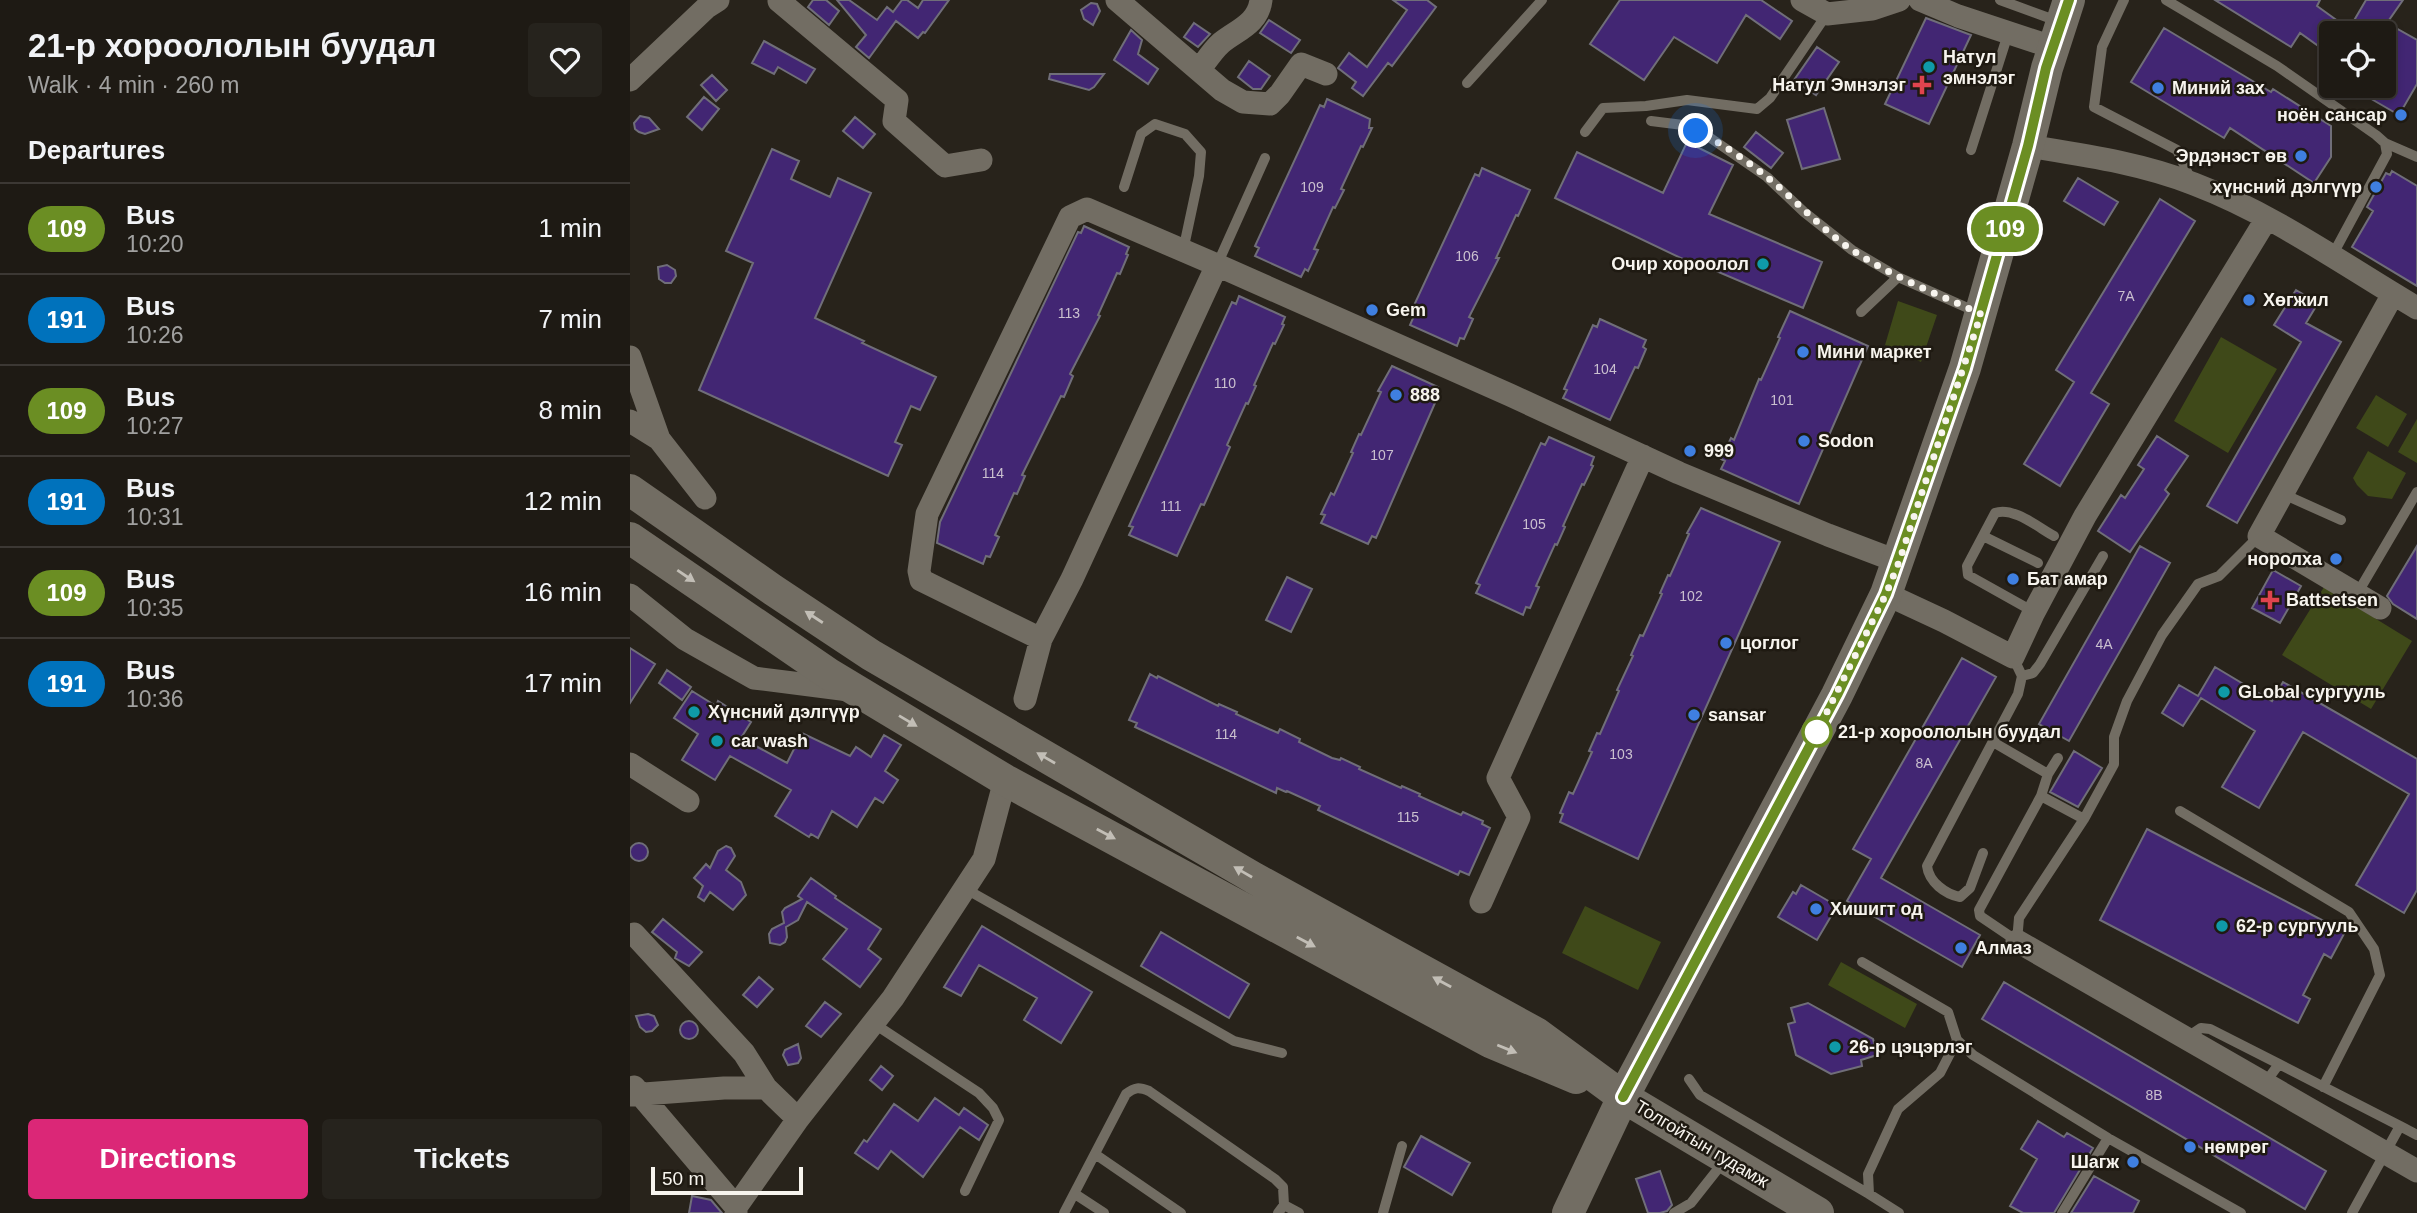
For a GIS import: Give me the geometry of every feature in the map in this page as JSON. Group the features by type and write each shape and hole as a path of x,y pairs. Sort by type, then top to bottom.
{"main road":[{"path":"1568,1213 1623,1097 1837,695 1886,594 1981,314 2060,23"},
{"path":"630,491 871,655 1255,878 1536,1033 1623,1097"},
{"path":"630,538 829,674 1006,779 1490,1042 1623,1097"},
{"name":"Толгойтын гудамж","path":"1623,1097 1818,1213"}],"street":[{"path":"630,80 707,7 718,0"},
{"path":"776,0 897,100 894,121 944,166 981,160"},
{"path":"1117,0 1222,90 1243,102 1270,104 1301,64 1326,74"},
{"path":"1200,69 1220,44 1249,25 1260,8 1261,0"},
{"path":"1802,0 1827,14 1864,11 1899,0"},
{"path":"1920,0 2008,34 2060,23"},
{"path":"2028,146 2125,164 2193,183 2267,218 2417,308"},
{"path":"1041,639 921,580 919,571 928,514 1070,217 1087,209 1643,456 1828,535 1899,562"},
{"path":"1886,594 1944,621 2017,666 2034,612 2085,516 2267,218"},
{"path":"1025,699 1041,639 1072,579 1217,265"},
{"path":"2380,608 2259,537 2393,294"},
{"path":"630,357 659,439 705,498"},
{"path":"630,421 659,439"},
{"path":"1481,902 1519,817 1498,778 1643,456"},
{"path":"630,595 685,639 754,678 859,692"},
{"path":"630,764 688,801"},
{"path":"634,1091 736,1210 797,1119 893,998 984,859 1006,779"},
{"path":"634,934 744,1053 766,1088 797,1119"},
{"path":"2017,941 2417,1171"},
{"path":"634,1091 766,1088"}],"lane":[{"path":"1467,83 1542,0"},
{"path":"2000,0 2060,23"},
{"path":"2124,0 2102,47 2094,107 2177,150 2193,183"},
{"path":"2166,0 2277,66 2385,143 2417,158"},
{"path":"1585,132 1603,108 1687,100 1757,109 1770,98 1827,14"},
{"path":"1971,150 2008,34"},
{"path":"1651,121 1683,125 1709,137 1767,177 1804,212 1852,250 1898,277 1981,314"},
{"path":"1124,187 1141,134 1154,124 1185,134 1201,152 1199,176 1183,251"},
{"path":"2332,256 2387,154 2385,143"},
{"path":"1217,265 1265,158"},
{"path":"1861,312 1898,277"},
{"path":"2357,594 2417,492"},
{"path":"2283,494 2341,520"},
{"path":"2034,612 1968,575 1967,566 1995,513 2001,510 2010,512 2054,536"},
{"path":"1983,536 2038,563"},
{"path":"2058,758 2048,774 2041,796 1979,911 1980,916 2017,941 2019,918 2084,819 2115,764 2115,737 2127,701 2162,635 2198,584 2219,576 2259,537"},
{"path":"1983,853 1970,888 1961,897 1950,895 1928,877 1927,866 2018,694 2017,666 2034,673 2103,556"},
{"path":"1993,742 2048,774"},
{"path":"2041,796 2084,819"},
{"path":"2180,811 2349,912 2374,949 2380,975 2323,1087"},
{"path":"964,888 1234,1041 1282,1053"},
{"path":"1862,962 1948,1012 1957,1040 1973,1055 2108,1138 2241,1213"},
{"path":"873,1023 979,1093 993,1108 999,1120 965,1191"},
{"path":"2186,1038 2201,1028 2210,1029 2417,1135"},
{"path":"1869,1195 1868,1174 1898,1109 1940,1073 1957,1040"},
{"path":"2265,1083 2279,1064"},
{"path":"1689,1079 1700,1094 1899,1213"},
{"path":"1064,1213 1126,1094 1133,1088 1149,1091 1275,1179 1283,1187 1281,1209 1299,1213"},
{"path":"2353,1213 2400,1126"},
{"path":"2062,1213 2108,1138"},
{"path":"1383,1213 1402,1146"},
{"path":"1095,1154 1181,1213"},
{"path":"1674,1213 1691,1203 1726,1159"},
{"path":"1075,1194 1104,1213"}],"green space":[{"path":"1898,301 1937,315 1921,362 1885,345"},
{"path":"2221,337 2277,369 2228,453 2174,421"},
{"path":"2376,395 2407,414 2388,447 2356,428"},
{"path":"2417,419 2417,463 2398,452"},
{"path":"2368,451 2406,473 2392,499 2368,496 2353,478"},
{"path":"2324,587 2412,641 2371,709 2282,655"},
{"path":"1585,906 1661,942 1638,990 1562,953"},
{"path":"1841,962 1917,1004 1905,1028 1828,985"}],"building":[{"path":"813,0 826,0 839,11 829,25 808,7"},
{"path":"837,0 849,0 877,20 887,7 893,12 902,0 907,0 918,8 923,0 949,0 925,33 918,38 896,21 869,58 856,47 866,35"},
{"path":"1393,0 1427,0 1436,7 1392,66 1388,63 1363,96 1352,88 1356,82 1338,68 1349,53 1367,67 1407,10"},
{"path":"1620,0 1761,0 1792,21 1780,39 1746,15 1717,63 1674,37 1644,80 1590,44"},
{"path":"2215,0 2320,0 2317,6 2338,21 2319,21 2319,46 2300,33 2291,47"},
{"path":"2366,0 2403,0 2388,21 2354,21"},
{"path":"1091,3 1097,4 1100,11 1093,25 1084,19 1081,10"},
{"name":"Натул эмнэлэг","path":"1926,18 1971,35 1929,124 1885,104"},
{"path":"1269,20 1300,40 1291,53 1260,33"},
{"path":"1194,23 1210,34 1198,47 1184,37"},
{"path":"2164,28 2271,92 2273,89 2331,126 2331,157 2314,183 2230,128 2224,138 2131,82"},
{"path":"2396,28 2417,40 2417,84 2399,115 2370,98 2396,98"},
{"path":"1131,30 1142,40 1138,54 1158,69 1148,84 1114,60"},
{"path":"764,41 815,69 806,83 778,67 774,74 752,63"},
{"path":"1817,47 1839,62 1816,95 1794,80"},
{"path":"1249,61 1270,76 1261,89 1253,89 1238,77"},
{"path":"1050,74 1104,74 1089,90 1049,79"},
{"path":"712,75 727,90 716,101 701,85"},
{"path":"704,97 719,109 702,130 687,117"},
{"path":"1327,99 1370,119 1369,128 1372,128 1363,147 1361,146 1341,189 1344,190 1335,208 1333,207 1314,249 1318,250 1308,271 1305,269 1301,277 1255,256 1259,248 1255,246 1320,105 1324,107"},
{"path":"1824,108 1840,159 1802,169 1787,120"},
{"path":"640,116 649,118 659,129 645,134 639,132 634,123"},
{"path":"855,117 875,134 863,148 843,131"},
{"path":"1756,132 1783,153 1771,168 1744,147"},
{"path":"1687,142 1733,165 1709,214 1822,262 1803,308 1688,259 1687,261 1555,198 1577,152 1663,193"},
{"path":"772,149 799,161 791,179 830,197 838,178 871,193 815,318 936,377 920,410 911,406 895,442 902,445 888,476 699,390 753,263 726,251"},
{"path":"1482,168 1530,190 1469,317 1473,319 1464,339 1460,338 1457,346 1410,325 1414,316 1410,314 1475,174 1479,176"},
{"path":"2392,171 2417,186 2417,286 2352,247 2373,211 2367,207 2386,173 2390,175"},
{"path":"2078,178 2118,202 2104,225 2064,201"},
{"path":"2160,199 2195,221 2091,393 2109,404 2060,486 2024,464 2074,382 2056,370"},
{"path":"1084,226 1129,247 1126,254 1128,255 1070,374 1073,376 1064,397 1061,396 1022,475 1025,476 1017,494 1014,493 995,535 999,537 990,557 986,556 983,564 937,543 940,522 1078,232 1081,233"},
{"path":"667,265 675,270 676,276 671,283 659,279 658,267"},
{"path":"2296,290 2318,303 2306,323 2341,342 2237,523 2207,506 2301,342 2274,325"},
{"path":"1239,296 1285,317 1282,324 1284,325 1275,344 1273,343 1248,404 1246,403 1227,445 1230,447 1204,505 1201,504 1177,556 1129,535 1133,527 1129,526 1232,302 1236,304"},
{"path":"1790,311 1868,346 1799,504 1721,469 1725,461 1721,459 1731,438 1734,440"},
{"path":"1600,319 1646,340 1643,347 1646,349 1638,368 1635,367 1610,420 1563,398 1567,390 1564,389 1593,325 1597,327"},
{"path":"1392,366 1438,387 1435,394 1438,396 1376,538 1372,536 1368,544 1321,523 1325,515 1321,514 1331,493 1334,495 1359,434 1361,435 1381,392 1378,391"},
{"path":"2157,436 2188,456 2165,490 2169,494 2130,552 2098,531 2121,495 2125,498 2144,469 2138,465"},
{"path":"1549,437 1594,457 1593,466 1584,485 1582,484 1557,545 1555,544 1536,586 1539,587 1530,608 1526,607 1523,615 1476,593 1480,585 1476,583 1541,443 1545,445"},
{"path":"1701,508 1780,542 1638,859 1560,822 1563,814 1560,813 1569,792 1573,794 1592,752 1589,751 1597,733 1600,734 1619,691 1617,690 1633,656 1631,655 1640,635 1643,636 1668,575 1670,576 1689,534 1687,533"},
{"path":"2140,546 2170,563 2069,741 2039,724"},
{"path":"2417,546 2417,619 2393,604 2387,596"},
{"path":"2273,570 2301,586 2280,623 2252,608"},
{"path":"1287,577 1312,589 1291,632 1266,620"},
{"path":"630,648 655,664 630,703"},
{"path":"1962,658 1996,677 1881,878 1980,935 1962,967 1847,901 1871,859 1853,849"},
{"name":"62-р сургууль","path":"2215,667 2272,701 2283,682 2417,759 2417,890 2404,913 2356,885 2409,794 2303,732 2259,808 2222,787 2255,731 2201,698 2183,726 2162,713 2179,685 2198,696"},
{"path":"667,670 691,687 682,700 659,683"},
{"path":"1150,674 1278,733 1280,729 1332,758 1341,758 1360,767 1359,769 1420,794 1419,796 1461,815 1463,812 1483,821 1482,824 1490,828 1469,875 1460,871 1458,875 1318,810 1320,806 1277,788 1276,793 1135,727 1137,723 1129,720"},
{"path":"692,691 716,706 718,701 751,722 741,738 787,763 802,733 850,756 856,747 871,757 884,735 901,745 885,771 898,780 883,803 875,798 857,827 832,811 818,838 811,834 809,837 775,816 791,790 730,756 715,780 682,760 698,734 674,718"},
{"path":"2074,751 2102,768 2078,807 2050,792"},
{"name":"62-р сургууль","path":"2147,829 2345,932 2331,958 2324,954 2303,995 2310,999 2298,1023 2100,920"},
{"path":"639,843 645,846 648,852 645,858 639,861 633,858 630,852 633,846"},
{"path":"726,846 731,848 735,856 726,870 741,882 746,895 733,910 710,892 704,901 698,897 703,886 694,878 706,864 710,868 718,851"},
{"path":"811,878 881,929 868,949 881,959 860,987 823,959 847,929 807,902 798,920 786,927 785,942 780,945 770,943 769,934 772,929 784,923 782,912 802,899 798,896"},
{"path":"1801,885 1837,906 1817,940 1778,917 1793,892 1796,894"},
{"path":"663,919 702,952 689,966 675,958 677,952 652,932"},
{"path":"982,926 1092,992 1061,1043 1024,1020 1037,998 979,965 961,996 944,987"},
{"path":"1161,932 1249,984 1229,1018 1141,966"},
{"path":"759,977 773,989 757,1007 743,995"},
{"path":"2004,982 2326,1171 2305,1209 1982,1019"},
{"path":"825,1002 841,1014 821,1037 806,1026"},
{"name":"26-р цэцэрлэг","path":"1808,1003 1873,1039 1877,1055 1861,1060 1862,1066 1831,1074 1796,1055 1788,1024 1795,1022 1791,1008"},
{"path":"636,1016 654,1016 658,1025 652,1031 646,1032 640,1027"},
{"path":"689,1021 695,1024 698,1030 695,1036 689,1039 683,1036 680,1030 683,1024"},
{"path":"798,1044 801,1058 798,1063 788,1065 783,1055 785,1050"},
{"path":"881,1066 893,1076 882,1090 870,1080"},
{"path":"935,1098 959,1115 964,1108 988,1125 979,1140 960,1127 923,1177 891,1151 878,1169 855,1153 864,1140 867,1142 894,1104 918,1121"},
{"path":"2038,1121 2064,1137 2067,1133 2093,1148 2054,1213 2023,1213 2010,1206 2037,1159 2021,1149"},
{"path":"1421,1136 1470,1163 1452,1195 1404,1167"},
{"path":"1660,1171 1672,1205 1667,1211 1648,1213 1636,1179"},
{"path":"2094,1176 2139,1201 2133,1213 2071,1213"},
{"path":"692,1196 711,1200 722,1213 689,1213"}],"bus line":[{"name":"109","path":"1623,1097 1837,695 1886,594 1965,368 2028,146 2046,68 2069,0"}],"place":[{"name":"Натул эмнэлэг","path":"1929,67"},
{"name":"Натул Эмнэлэг","path":"1922,85"},
{"name":"Миний зах","path":"2158,88"},
{"name":"ноён сансар","path":"2401,115"},
{"name":"Эрдэнэст өв","path":"2301,156"},
{"name":"хүнсний дэлгүүр","path":"2376,187"},
{"name":"Очир хороолол","path":"1763,264"},
{"name":"Хөгжил","path":"2249,300"},
{"name":"Gem","path":"1372,310"},
{"name":"Мини маркет","path":"1803,352"},
{"name":"888","path":"1396,395"},
{"name":"Sodon","path":"1804,441"},
{"name":"999","path":"1690,451"},
{"name":"норолха","path":"2336,559"},
{"name":"Бат амар","path":"2013,579"},
{"name":"Battsetsen","path":"2270,600"},
{"name":"цоглог","path":"1726,643"},
{"name":"GLobal сургууль","path":"2224,692"},
{"name":"Хүнсний дэлгүүр","path":"694,712"},
{"name":"sansar","path":"1694,715"},
{"name":"21-р хороололын буудал","path":"1817,732"},
{"name":"car wash","path":"717,741"},
{"name":"Хишигт од","path":"1816,909"},
{"name":"62-р сургууль","path":"2222,926"},
{"name":"Алмаз","path":"1961,948"},
{"name":"26-р цэцэрлэг","path":"1835,1047"},
{"name":"нөмрөг","path":"2190,1147"},
{"name":"Шагж","path":"2133,1162"}],"route":[{"path":"1696,131 1767,177 1804,212 1852,250 1898,277 1981,314 1899,562 1886,594 1817,732"}]}
